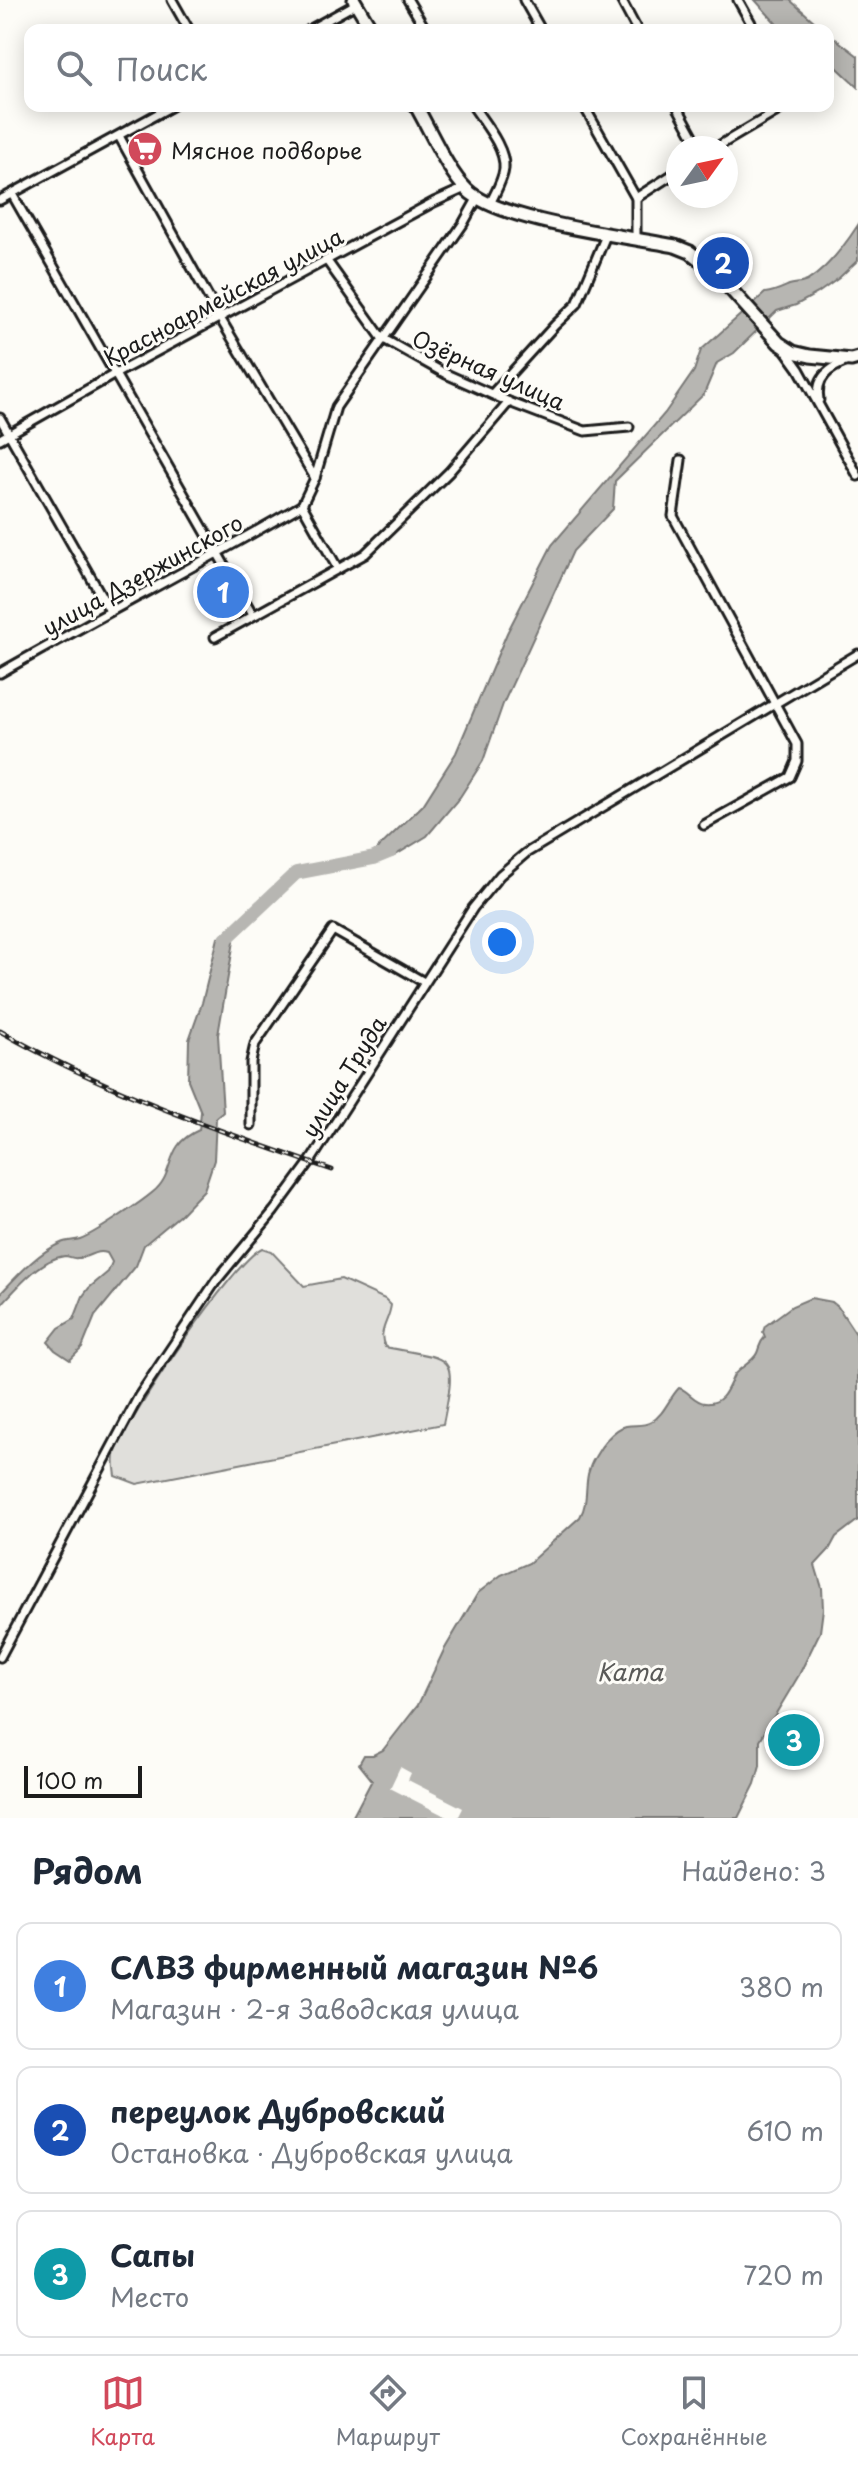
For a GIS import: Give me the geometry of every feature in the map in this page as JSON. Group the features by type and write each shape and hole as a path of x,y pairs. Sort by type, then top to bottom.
{"main road":[{"path":"358,1 369,24"},
{"path":"420,112 465,188 477,199 550,222 675,246 690,252 716,273 776,340 793,352 854,359"}],"street":[{"path":"172,0 186,24"},
{"path":"408,0 422,24"},
{"path":"524,0 538,24"},
{"path":"621,0 634,24"},
{"path":"738,0 751,23"},
{"path":"319,24 358,1"},
{"path":"0,200 161,112"},
{"path":"476,112 504,160 504,172 490,204"},
{"path":"587,112 636,198 636,238"},
{"path":"680,112 693,136"},
{"path":"735,136 776,112"},
{"path":"119,136 220,318 315,478"},
{"path":"636,198 666,179"},
{"name":"Красноармейская улица","path":"0,439 115,374 465,188"},
{"path":"12,194 253,615"},
{"path":"338,569 302,505 315,478 336,407 463,224 477,199"},
{"path":"492,394 577,304 607,233"},
{"name":"Озёрная улица","path":"327,261 382,338 446,374 585,431 629,427"},
{"path":"776,340 799,369 858,476"},
{"path":"820,406 817,395 822,376 833,367 854,359"},
{"path":"215,637 365,554 449,472 509,402"},
{"path":"0,418 110,611"},
{"path":"681,460 673,516 797,744 797,761 790,777 704,825"},
{"name":"улица Дзержинского","path":"0,673 302,505"},
{"name":"улица Труда","path":"0,1657 139,1396 216,1281 310,1162 424,982 473,908 500,875 526,853 858,654"},
{"path":"251,1125 251,1062 255,1044 333,930 424,982"}],"shaded area":[{"path":"262,1248 271,1251 304,1286 341,1279 385,1299 391,1305 383,1331 385,1347 437,1358 445,1363 449,1371 443,1424 137,1484 116,1476 116,1452 160,1376 229,1281"}],"water":[{"path":"755,0 790,0 817,24 777,24"},
{"path":"834,38 858,56 858,87 834,65"},
{"path":"858,225 858,260 818,293 777,311 734,353 717,363 704,394 615,481 613,509 573,551 503,704 483,761 460,797 427,836 394,856 375,861 373,853 423,805 456,753 507,633 552,545 665,413 694,371 701,350 765,293 805,282 822,270"},
{"path":"218,938 234,941 218,1035 223,1112 216,1118 214,1160 204,1190 144,1245 136,1266 95,1316 82,1348 70,1360 48,1342 59,1328 74,1319 83,1296 108,1272 112,1262 107,1253 99,1252 81,1258 56,1258 29,1276 0,1306 0,1294 44,1253 61,1243 80,1239 95,1231 153,1192 165,1177 180,1144 199,1130 201,1112 188,1080 189,1040"},
{"name":"Kama","path":"811,1298 832,1302 856,1334 858,1520 836,1537 815,1565 822,1588 820,1632 799,1675 760,1740 760,1766 755,1784 738,1818 352,1818 372,1780 359,1764 364,1755 383,1750 418,1705 444,1650 478,1593 501,1575 529,1563 580,1517 591,1465 608,1438 621,1428 656,1419 679,1388 701,1402 717,1401 734,1375 755,1356 765,1337 765,1326 792,1306"}],"pier":[{"path":"400,1767 411,1773 408,1780 463,1808 458,1818 449,1818 390,1788"}],"waterway":[{"path":"223,956 226,939 296,873 374,858 391,851"}],"railway":[{"path":"0,1031 121,1091 332,1170"}],"place":[{"name":"Мясное подворье","path":"145,149"},
{"name":"переулок Дубровский","path":"723,263"},
{"name":"СЛВЗ фирменный магазин №6","path":"223,592"},
{"name":"Сапы","path":"794,1740"}]}
